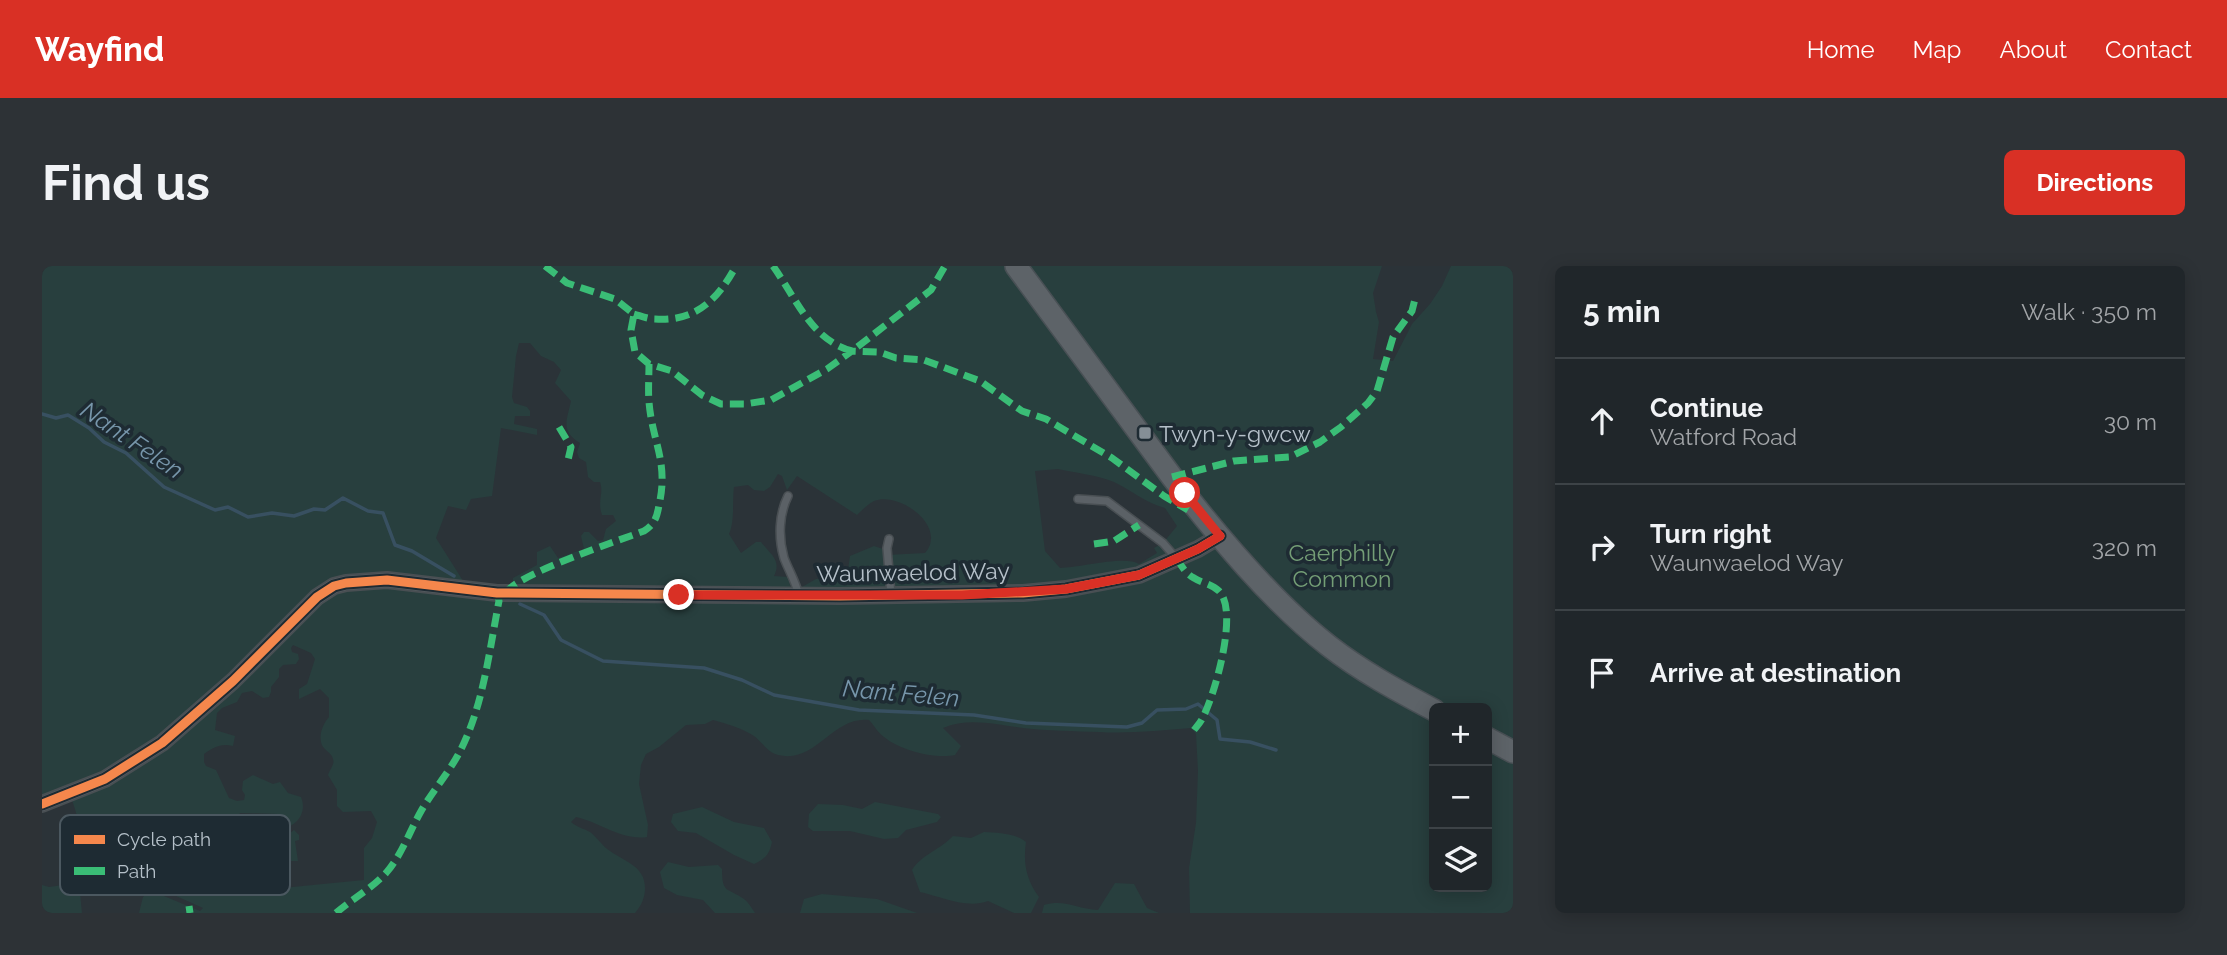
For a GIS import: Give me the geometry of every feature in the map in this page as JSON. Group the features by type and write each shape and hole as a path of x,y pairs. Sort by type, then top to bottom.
{"main road":[{"path":"1016,266 1172,477 1220,536 1300,621 1329,646 1360,668 1429,707"},
{"path":"1492,741 1513,752"}],"street":[{"name":"Waunwaelod Way","path":"42,804 106,779 162,743 233,681 308,605 334,586 346,583 387,580 497,593 891,596 1023,593 1066,589 1139,575 1198,549 1220,536"}],"lane":[{"path":"788,496 781,509 781,543 799,596"},
{"path":"1078,499 1107,501 1163,542 1177,558"},
{"path":"889,540 887,548 891,596"}],"green space":[{"name":"Caerphilly Common","path":"42,266 1382,266 1373,293 1379,322 1373,359 1393,361 1412,324 1430,304 1451,266 1513,266 1513,913 1190,913 1189,868 1196,823 1198,771 1196,734 1191,728 1111,732 1042,730 963,723 943,728 961,746 955,755 938,756 918,753 891,742 869,720 844,725 812,748 789,756 772,753 754,736 713,720 705,724 686,725 646,754 641,765 639,784 648,825 647,837 620,834 576,817 571,822 590,832 607,849 642,874 644,895 635,913 139,913 145,895 161,895 200,911 203,908 174,895 290,895 290,887 364,880 364,848 372,838 377,822 371,811 343,812 337,806 337,790 328,775 333,759 321,741 323,726 329,717 329,698 320,689 299,699 299,689 307,684 315,659 311,653 293,645 292,652 298,654 299,659 296,664 283,665 279,669 279,677 271,687 269,697 263,698 252,691 242,693 237,702 217,713 215,730 235,736 233,746 221,745 211,749 204,754 204,762 206,766 216,770 229,798 237,801 244,800 243,781 253,775 273,784 280,782 288,793 301,797 303,809 295,823 290,826 290,815 278,814 77,815 70,793 42,804","holes":["519,343 530,343 541,356 554,362 561,370 555,383 571,401 567,429 580,443 577,452 579,458 586,462 588,477 594,482 600,482 602,515 613,515 616,521 606,529 603,540 598,541 589,532 584,532 581,536 584,549 558,558 550,546 537,552 537,565 513,578 511,599 499,601 465,584 436,538 448,506 466,510 471,499 492,496 501,428 537,435 537,429 514,424 515,416 530,416 527,407 514,403 512,397","1058,469 1114,482 1165,508 1177,526 1163,543 1154,548 1157,553 1139,564 1113,561 1060,568 1045,551 1035,471","778,474 782,476 787,490 797,476 857,515 867,505 885,499 908,506 926,522 930,543 925,553 887,555 883,549 874,546 850,556 847,576 816,579 802,587 791,589 788,577 774,576 776,561 761,542 756,542 741,553 729,534 733,517 734,487 748,485 754,490 764,491"]},
{"path":"875,802 938,814 941,817 937,822 906,830 898,838 884,839 850,831 813,831 808,827 809,814 818,804 862,809"},
{"path":"702,807 734,822 764,828 772,842 766,856 754,864 696,833 678,831 671,822 673,814"},
{"path":"294,830 299,835 299,840 295,841 298,861 290,861 290,833"},
{"path":"984,832 1012,835 1026,842 1026,871 1039,897 1031,913 1014,913 988,901 963,903 920,892 912,870 921,860 953,836 971,838"},
{"path":"668,862 689,867 718,865 722,869 724,886 745,900 755,913 715,913 703,900 677,895 664,888 660,872"},
{"path":"1115,883 1134,884 1147,908 1159,913 1042,913 1044,905 1051,903 1098,910"},
{"path":"42,885 60,885 60,895 80,895 82,913 42,913"},
{"path":"822,894 877,899 917,913 800,913 804,899"}],"waterway":[{"name":"Nant Felen","path":"42,414 56,418 68,415 89,428 104,442 126,453 164,487 215,510 228,507 248,517 272,513 294,516 314,509 325,510 343,498 368,511 383,513 395,545 412,551 454,576"},
{"name":"Nant Felen","path":"520,604 544,615 561,640 603,661 704,668 742,680 774,695 859,710 974,715 1026,723 1127,727 1142,723 1157,710 1186,709 1198,704 1217,720 1220,739 1250,742 1276,750"}],"marked path":[{"path":"545,266 567,283 615,299 634,314 631,330 635,352 649,364 672,371 702,395 721,404 771,400 827,369 852,351 879,352 896,358 924,360 980,381 1022,411 1046,419 1112,458 1188,510"},
{"path":"634,314 652,319 670,319 694,312 722,289 736,266"},
{"path":"773,266 815,328 838,346 852,351 931,290 945,266"},
{"path":"1172,477 1234,461 1290,457 1320,442 1341,427 1368,403 1377,391 1393,337 1412,311 1416,295"},
{"path":"506,593 528,577 644,531 653,523 662,490 662,476 649,402 649,364"},
{"path":"559,427 571,447 568,460"},
{"path":"1094,544 1114,541 1139,525"},
{"path":"1177,558 1189,574 1219,591 1225,601 1227,616 1219,672 1208,706 1194,730"},
{"path":"336,913 386,873 424,806 458,755 474,719 484,680 499,601 497,593"},
{"path":"189,906 190,913"}],"cycle path":[{"path":"42,804 105,779 162,743 233,681 317,597 334,586 346,583 387,580 497,593 840,596 1023,593 1066,589 1139,575 1198,549 1220,536"}],"place":[{"name":"Twyn-y-gwcw","path":"1145,433"}],"route":[{"path":"679,595 962,595 1023,593 1112,582 1160,567 1220,536 1185,493"}]}
